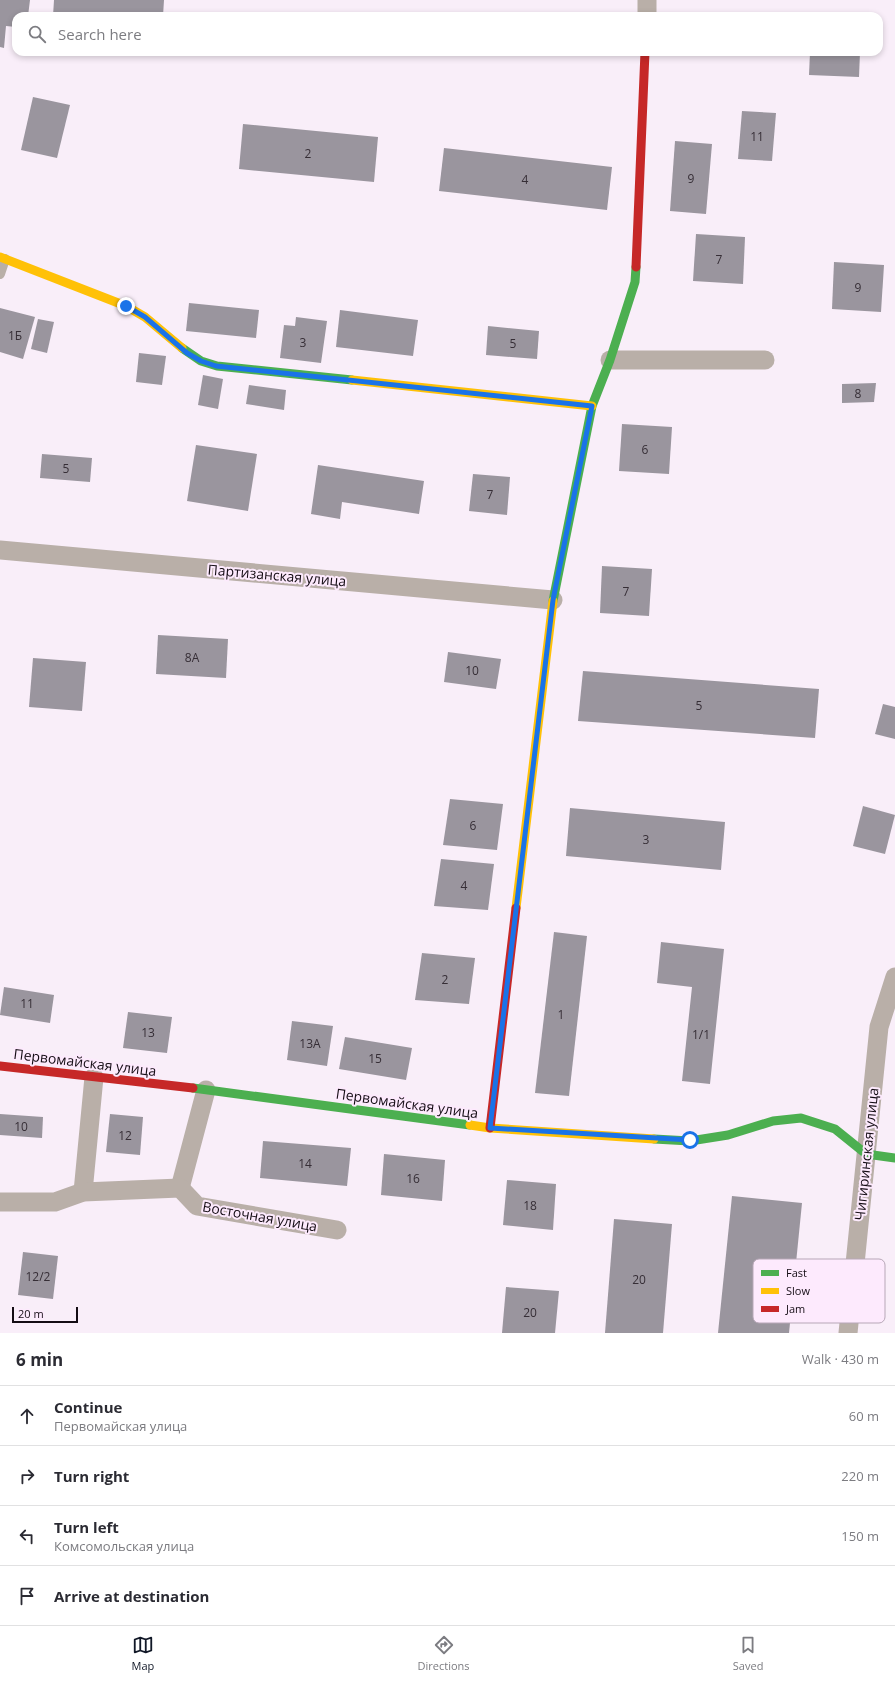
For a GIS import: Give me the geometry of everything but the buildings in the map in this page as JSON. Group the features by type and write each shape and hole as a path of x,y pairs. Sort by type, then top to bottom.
{"street":[{"path":"647,0 647,12"},
{"path":"490,1128 553,600 592,406 610,360 635,282 645,56"},
{"path":"2,258 126,306 145,317 187,353 201,361 216,366 592,406"},
{"path":"610,360 765,360"},
{"name":"Партизанская улица","path":"0,550 553,600"},
{"name":"Чигиринская улица","path":"855,1259 879,1027 895,977"},
{"name":"Первомайская улица","path":"0,1066 206,1090 490,1128 690,1140 728,1135 773,1122 801,1118 835,1129 866,1154"},
{"path":"83,1192 94,1077"},
{"path":"0,1202 55,1202 83,1192 180,1188 206,1090"},
{"path":"866,1154 895,1158"},
{"name":"Восточная улица","path":"180,1188 197,1206 337,1230"},
{"name":"Чигиринская улица","path":"848,1333 849,1323"}],"lane":[{"path":"0,274 2,258"}],"traffic: fast":[{"path":"553,601 592,406 610,360 635,282 636,267"},
{"path":"182,348 201,361 217,366 352,380"},
{"path":"193,1088 470,1125"},
{"path":"654,1139 690,1141 728,1135 773,1121 801,1118 835,1129 866,1154 895,1158"}],"traffic: slow":[{"path":"0,257 126,306 145,317 182,348"},
{"path":"352,380 592,406"},
{"path":"516,908 553,601"},
{"path":"470,1125 490,1128 654,1139"}],"traffic: jam":[{"path":"636,267 645,56"},
{"path":"490,1128 516,908"},
{"path":"0,1066 193,1088"}],"route":[{"path":"126,306 145,317 187,353 201,361 216,366 592,406 553,600 490,1128 690,1140"}]}
